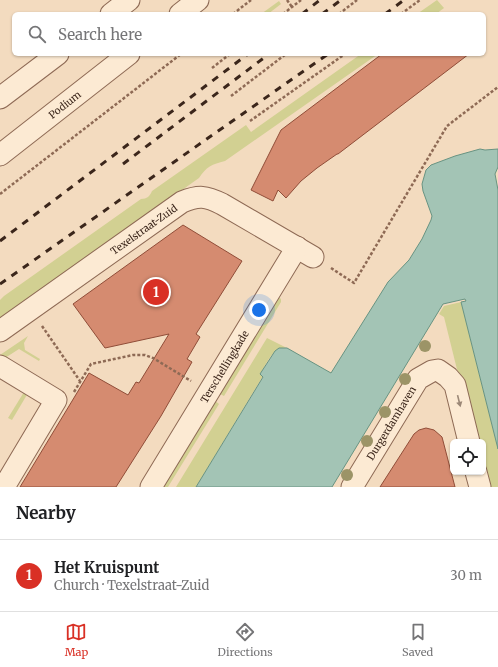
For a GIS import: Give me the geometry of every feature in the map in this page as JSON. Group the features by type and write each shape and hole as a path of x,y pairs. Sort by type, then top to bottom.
{"street":[{"path":"114,12 129,0"},
{"path":"183,12 198,0"},
{"path":"0,98 55,56"},
{"name":"Podium","path":"0,155 126,56"},
{"name":"Texelstraat-Zuid","path":"0,331 182,202 191,198 200,196 214,200 305,252"},
{"name":"Terschellingkade","path":"151,487 209,392 305,252"},
{"path":"0,366 56,400 4,487"},
{"name":"Durgerdamhaven","path":"352,487 418,380 432,371 438,370 444,373 455,385 468,439"},
{"path":"477,475 480,487"}],"path":[{"path":"236,12 251,0"},
{"path":"286,0 292,7"},
{"path":"286,12 301,0"},
{"path":"342,12 357,0"},
{"path":"404,12 420,0"},
{"path":"0,194 178,56"},
{"path":"212,68 227,56"},
{"path":"231,96 283,56"},
{"path":"250,121 341,56"},
{"path":"305,252 354,283 447,126 498,87"},
{"path":"39,322 80,382"},
{"path":"72,395 91,364 141,354 153,358 209,392"}],"shaded area":[{"path":"437,0 444,8 439,12 420,12"},
{"path":"279,1 281,4 271,12 264,12"},
{"path":"358,56 375,56 225,161 210,166 199,178 0,319 0,300 4,296 141,199 148,197 152,191 246,125 251,132"},
{"path":"480,149 498,149 498,167 495,174 498,190 498,449 461,302 466,301 465,299 443,304 332,487 196,487 263,377 260,374 275,351 279,348 287,348 331,373 388,282 409,260 422,239 431,220 432,216 422,184 426,170 431,165"},
{"path":"277,296 281,299 281,302 224,396 218,393"},
{"path":"461,302 498,449 498,487 486,487 484,475 486,475 486,439 474,439 444,317 439,314 444,306"},
{"path":"28,336 24,343 25,350 40,359 39,361 19,349 5,358 0,355"},
{"path":"267,338 287,348 278,349 271,356 260,374 263,376 196,487 176,487"},
{"path":"24,392 28,393 12,420 8,418"},
{"path":"214,400 219,404 168,487 160,487"}],"building":[{"path":"379,56 466,56 338,154 317,168 301,181 286,198 278,190 273,201 251,190 281,130"},
{"path":"183,225 242,261 196,334 200,337 187,359 192,362 161,416 116,487 20,487 89,373 128,395 136,382 139,383 169,334 105,348 73,304"},
{"path":"426,428 434,430 442,437 450,468 450,475 452,475 455,487 380,487 414,434 419,430"}],"railway":[{"path":"305,12 320,0"},
{"path":"325,12 341,0"},
{"path":"388,12 404,0"},
{"path":"0,241 245,56"},
{"path":"123,164 266,56"},
{"path":"0,284 325,56"}],"place":[{"name":"Het Kruispunt","path":"156,292"}]}
